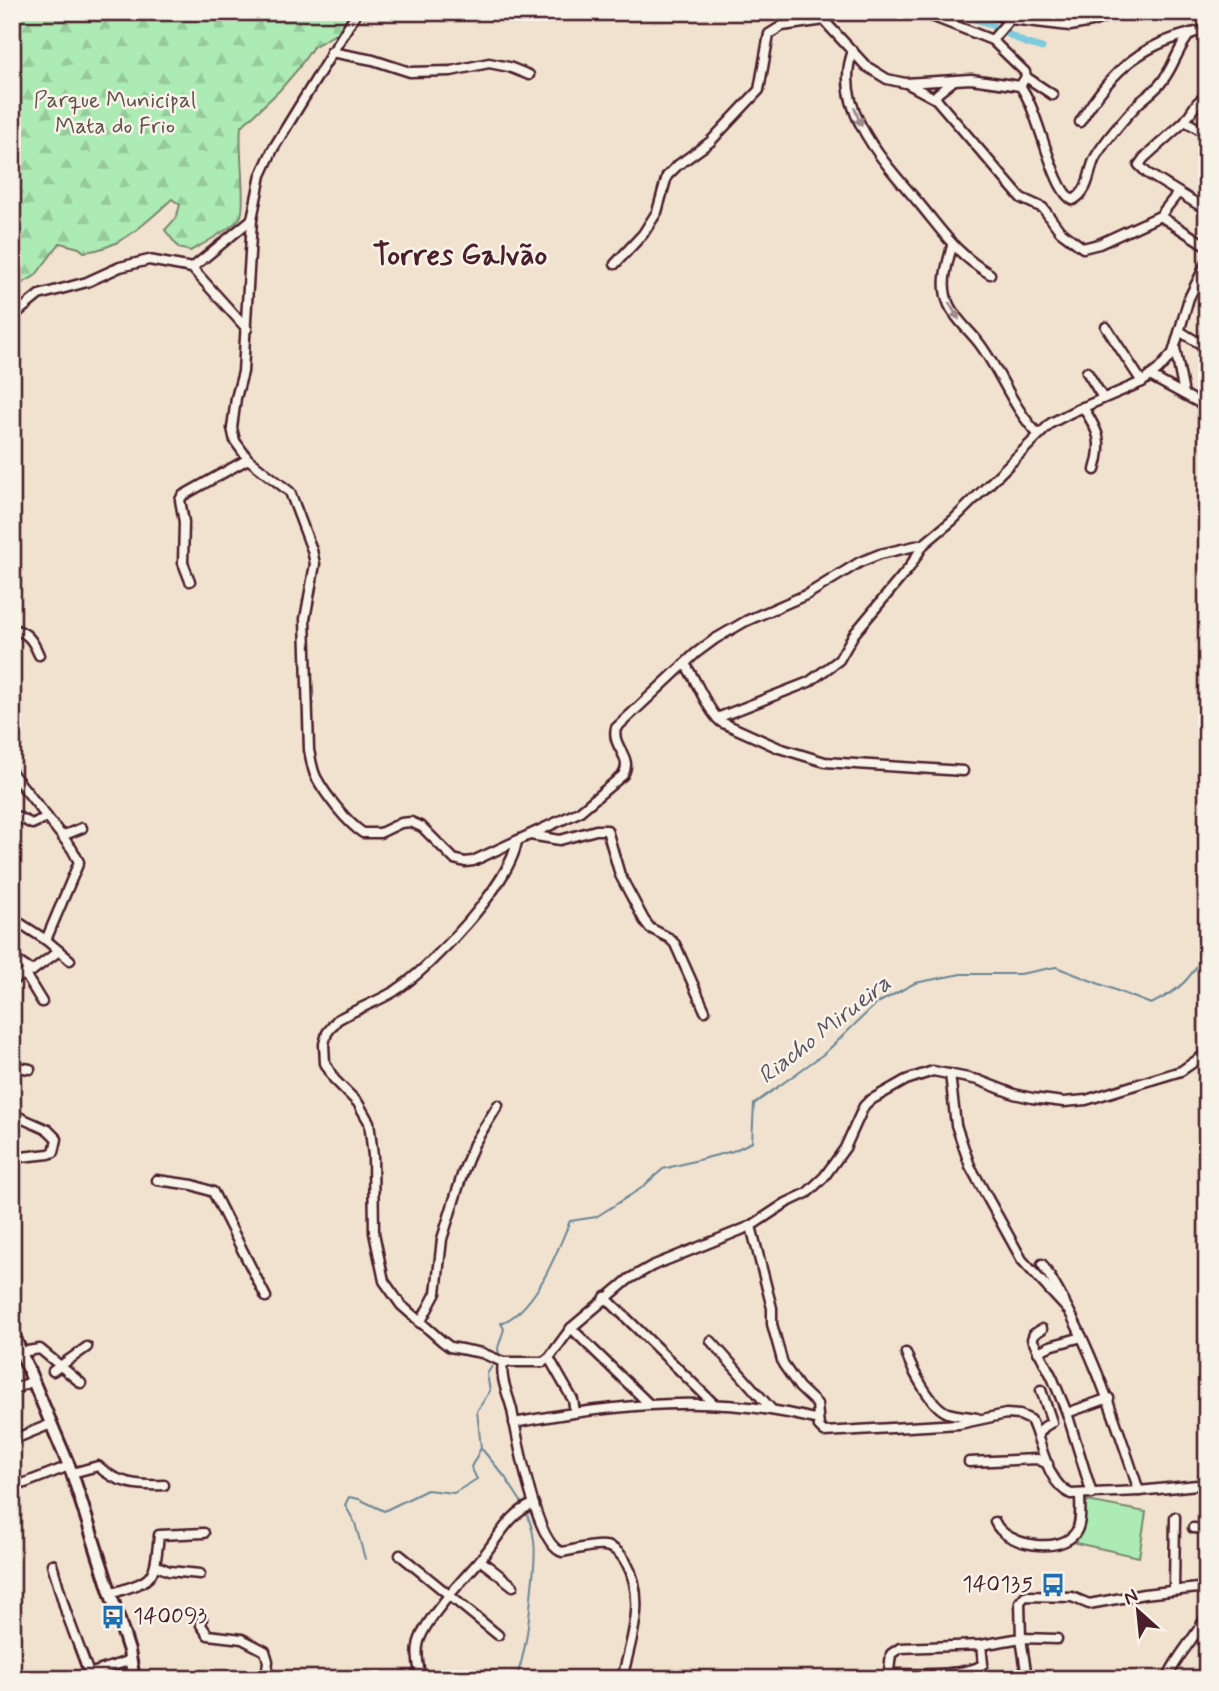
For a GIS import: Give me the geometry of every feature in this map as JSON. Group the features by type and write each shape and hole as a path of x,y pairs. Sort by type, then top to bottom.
{"main road":[{"path":"13,1337 71,1469 131,1660 134,1679"}],"street":[{"path":"356,12 273,149 261,175 252,219 243,372 232,428 235,441 248,459 290,492 312,550 315,564 306,609 309,750 319,782 363,833 380,833 407,822 416,823 448,853 465,862 486,857 579,812 627,769 627,762 615,739 617,728 715,639 732,628 808,594 860,562 880,554 924,544"},
{"path":"921,12 995,37 1026,77 1053,95"},
{"path":"986,12 1008,22"},
{"path":"995,37 1008,22 1023,16 1070,26 1092,22 1119,12"},
{"path":"615,264 643,234 657,212 667,176 710,142 759,90 769,34 782,26 825,16 874,72 887,79 905,83 936,99 1021,198 1038,204 1060,231 1083,248 1099,244 1160,216 1178,193"},
{"path":"1080,122 1100,92 1140,53 1168,38 1207,30"},
{"path":"905,83 985,80 1020,86 1030,100 1051,161 1070,199 1073,200 1082,193 1095,158 1131,111 1160,85 1169,73 1179,49 1191,33"},
{"path":"853,51 848,68 848,81 863,132 879,156 952,246 974,265 990,274"},
{"path":"331,52 373,60 410,72 451,71 489,62 529,75"},
{"path":"1020,86 1026,77"},
{"path":"936,99 942,89 955,80"},
{"path":"1207,94 1185,121 1140,162 1141,169 1207,210"},
{"path":"1185,121 1207,134"},
{"path":"1160,216 1207,246"},
{"path":"192,268 252,219"},
{"path":"952,246 945,270 949,304 987,355 1022,414 1038,434"},
{"path":"12,317 39,295 87,282 136,262 149,260 192,268 247,329"},
{"path":"717,718 809,682 839,660 854,634 909,568 924,544 953,520 1038,434 1058,418 1142,382 1166,362 1175,348 1186,308 1207,262"},
{"path":"1197,283 1207,290"},
{"path":"1107,327 1142,382"},
{"path":"1181,332 1207,348"},
{"path":"1175,348 1184,394"},
{"path":"1087,372 1103,398"},
{"path":"1150,376 1207,407"},
{"path":"1083,407 1097,430 1100,443 1095,470"},
{"path":"190,581 183,563 184,522 180,500 182,496 248,459"},
{"path":"12,629 21,631 32,639 39,655"},
{"path":"685,664 699,685 709,710 717,718 779,748 825,762 963,771"},
{"path":"12,773 44,820 62,836 79,862 46,940"},
{"path":"12,814 32,824 44,820"},
{"path":"62,836 82,828"},
{"path":"530,835 560,840 596,830 607,830 628,893 650,928 675,944 705,1011"},
{"path":"517,841 510,863 492,891 431,960 393,992 337,1020 331,1025 324,1044 328,1071 358,1102 369,1122 373,1156 374,1233 384,1280 401,1306 450,1347 482,1353 503,1362 543,1362 571,1328 605,1297 644,1270 751,1226 817,1185 845,1148 856,1119 869,1101 926,1072 988,1082 1024,1096 1064,1102 1099,1097 1176,1072 1207,1053"},
{"path":"12,918 46,940 70,960"},
{"path":"12,980 29,973 59,951"},
{"path":"12,958 29,973 42,1002"},
{"path":"12,1066 30,1069"},
{"path":"950,1074 956,1125 970,1166 1022,1261 1068,1310"},
{"path":"420,1323 436,1293 442,1239 463,1172 474,1144 498,1105"},
{"path":"12,1114 57,1139 54,1152 12,1158"},
{"path":"157,1180 193,1185 213,1192 266,1297"},
{"path":"751,1226 783,1364 799,1387 817,1405 821,1430 827,1432 959,1424 1006,1414 1025,1416 1031,1420 1048,1464 1065,1492 1092,1494 1207,1484"},
{"path":"1042,1264 1082,1337 1109,1398 1139,1491"},
{"path":"605,1297 714,1404"},
{"path":"571,1328 648,1403"},
{"path":"1042,1329 1032,1337 1067,1413 1092,1494"},
{"path":"1038,1352 1082,1337"},
{"path":"710,1341 772,1410"},
{"path":"57,1369 87,1347"},
{"path":"21,1352 40,1349 57,1369 81,1383"},
{"path":"906,1353 929,1396 940,1408 948,1413 983,1419"},
{"path":"549,1358 573,1400 575,1412"},
{"path":"503,1362 503,1380 534,1504 548,1538 556,1550 562,1552 605,1545 619,1553 631,1571 637,1606 622,1679"},
{"path":"12,1390 33,1381"},
{"path":"1038,1435 1052,1422 1041,1391"},
{"path":"1067,1413 1109,1398"},
{"path":"514,1423 648,1403 714,1404 772,1410 818,1420"},
{"path":"12,1440 51,1424"},
{"path":"969,1462 1037,1459 1048,1464"},
{"path":"12,1488 71,1469 98,1466 106,1474 126,1483 164,1485"},
{"path":"995,1522 1010,1538 1039,1545 1058,1544 1074,1535 1078,1529 1080,1494"},
{"path":"421,1679 417,1648 427,1624 516,1514 534,1504"},
{"path":"1174,1590 1175,1517"},
{"path":"1193,1528 1207,1529"},
{"path":"110,1594 147,1580 157,1566 159,1535 204,1533"},
{"path":"400,1555 498,1635"},
{"path":"480,1560 513,1586"},
{"path":"52,1564 75,1641 90,1676 131,1660"},
{"path":"157,1566 180,1573 200,1574"},
{"path":"1027,1678 1019,1610 1022,1598 1072,1597 1089,1604 1207,1587"},
{"path":"1167,1679 1175,1660 1207,1614"},
{"path":"202,1618 201,1625 208,1634 242,1639 265,1651 268,1661 266,1679"},
{"path":"981,1645 983,1664 976,1669 929,1675 888,1676 891,1654 900,1648 981,1645 1021,1637 1057,1639"}],"green space":[{"name":"Parque Municipal Mata do Frio","path":"12,12 355,12 346,28 313,47 279,91 241,127 242,212 240,218 230,227 190,251 179,248 165,230 176,218 180,205 172,199 132,233 110,246 84,252 60,243 35,276 12,289"},
{"path":"1087,1501 1146,1512 1139,1557 1076,1543"}],"waterway":[{"path":"958,12 1025,43 1042,48"},
{"name":"Riacho Mirueira","path":"499,1356 498,1348 504,1329 501,1323 525,1306 535,1294 570,1221 596,1217 640,1189 663,1169 733,1151 752,1142 754,1104 825,1053 876,1004 915,983 961,974 1020,974 1056,967 1151,1004 1180,986 1207,957"},
{"name":"Riacho Mirueira","path":"494,1363 487,1374 490,1391 477,1411 481,1448 522,1503"},
{"path":"365,1559 355,1523 345,1505 349,1497 384,1511 427,1490 454,1493 477,1479 471,1467 481,1448"},
{"name":"Riacho Mirueira","path":"516,1679 527,1633 535,1558 534,1540 526,1512"}],"place":[{"name":"140135","path":"1053,1585"},
{"name":"140093","path":"113,1617"}],"district":[{"name":"Torres Galvão","path":"460,255"}]}
